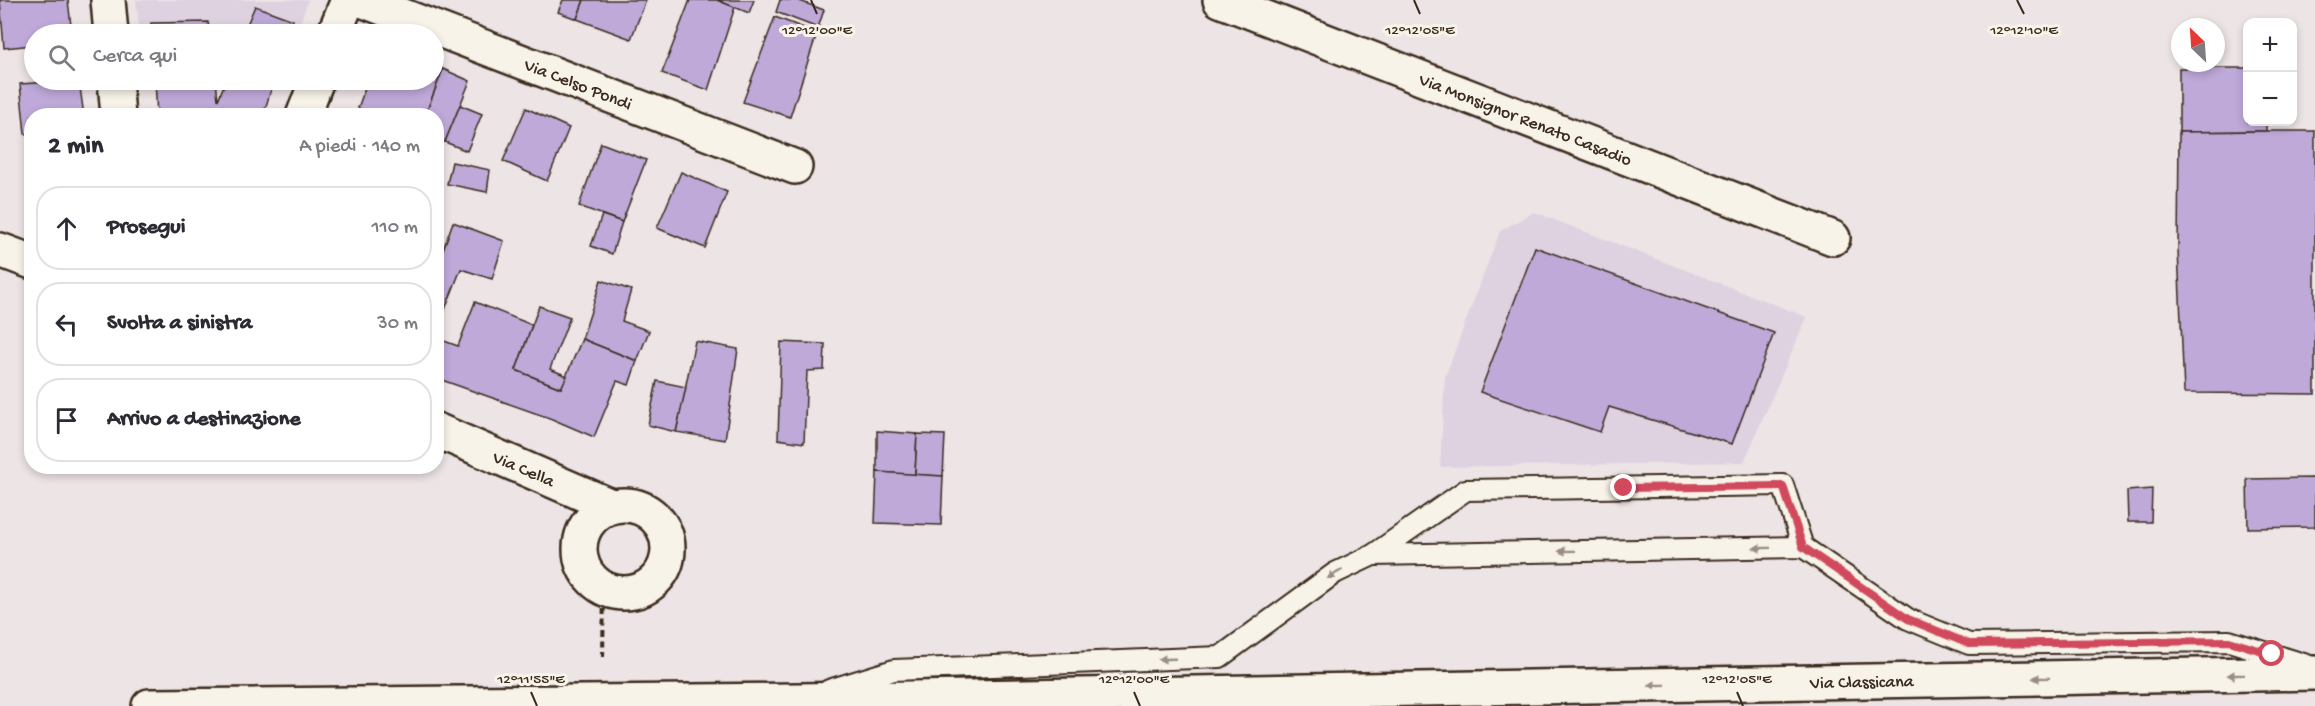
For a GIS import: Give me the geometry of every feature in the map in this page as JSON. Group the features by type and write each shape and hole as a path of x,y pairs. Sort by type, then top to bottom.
{"main road":[{"path":"108,0 110,24"},
{"path":"338,24 348,0"},
{"name":"Via Celso Pondi","path":"362,0 424,24"},
{"name":"Via Monsignor Renato Casadio","path":"1220,0 1833,238"},
{"name":"Via Celso Pondi","path":"444,32 795,167"},
{"path":"116,90 117,108"},
{"path":"306,108 313,90"},
{"path":"0,250 24,259"},
{"name":"Via Cella","path":"444,434 611,507"},
{"path":"625,505 639,507 661,524 667,537 669,552 665,566 658,578 647,588 633,593 618,594 604,589 591,580 583,568 579,553 580,538 586,524 597,513 611,507 625,505"},
{"name":"Via Classicana","path":"149,706 799,700 2315,674"}],"lane":[{"path":"799,700 894,670 1220,657 1335,573 1373,555 1466,490 1783,486 1803,547"},
{"path":"1373,555 1803,547 1908,619 1969,644 2229,641 2315,667"}],"path":[{"path":"603,657 604,589"}],"shaded area":[{"path":"136,0 308,0 300,24 139,24"},
{"path":"1534,212 1807,317 1744,462 1440,467 1445,377 1500,231"}],"building":[{"path":"0,0 68,0 71,24 24,24 24,46 4,48"},
{"path":"563,0 584,0 577,19 558,12"},
{"path":"584,0 646,0 631,39 577,19"},
{"path":"690,0 717,0 735,7 708,90 662,73"},
{"path":"717,0 754,0 749,13"},
{"path":"780,0 797,0 824,10 818,28 776,12"},
{"path":"255,6 293,20 292,24 247,24"},
{"path":"775,17 817,33 790,117 743,102"},
{"path":"208,22 208,24 151,24"},
{"path":"2225,68 2243,68 2243,126 2266,126 2266,131 2179,132 2179,72 2225,72"},
{"path":"444,69 470,81 445,142 444,108 428,108 435,90 444,90"},
{"path":"20,84 24,84 24,90 80,90 83,108 24,108 24,124"},
{"path":"156,90 217,90 218,100 222,90 271,90 265,108 157,108"},
{"path":"364,90 435,90 428,108 358,108"},
{"path":"460,105 482,114 467,151 445,142"},
{"path":"526,108 569,128 547,181 503,161"},
{"path":"2315,131 2315,394 2184,393 2178,250 2179,132"},
{"path":"601,143 646,160 622,222 579,206"},
{"path":"452,162 490,170 487,192 447,184"},
{"path":"681,172 727,192 705,248 657,228"},
{"path":"602,215 622,222 612,254 591,246"},
{"path":"453,222 504,241 492,279 461,269 444,312 444,247"},
{"path":"1535,247 1774,333 1732,444 1609,407 1600,432 1480,392"},
{"path":"601,280 631,290 622,321 649,331 637,361 582,339"},
{"path":"475,302 532,325 516,370 561,388 582,339 637,361 629,385 617,381 594,437 552,419 444,381 444,341 458,346"},
{"path":"539,306 570,317 550,369 567,376 561,388 516,370"},
{"path":"695,341 738,349 725,440 676,432"},
{"path":"781,342 825,344 824,370 807,371 804,443 778,439"},
{"path":"657,381 686,387 676,432 648,425"},
{"path":"877,431 917,434 915,475 877,472"},
{"path":"917,434 945,435 943,476 915,475"},
{"path":"877,472 943,476 941,525 875,523"},
{"path":"2315,478 2315,527 2248,528 2247,479"},
{"path":"2152,489 2151,522 2128,522 2127,491"}],"route":[{"path":"1624,488 1783,486 1803,547 1908,619 1969,644 2229,641 2272,654"}]}
